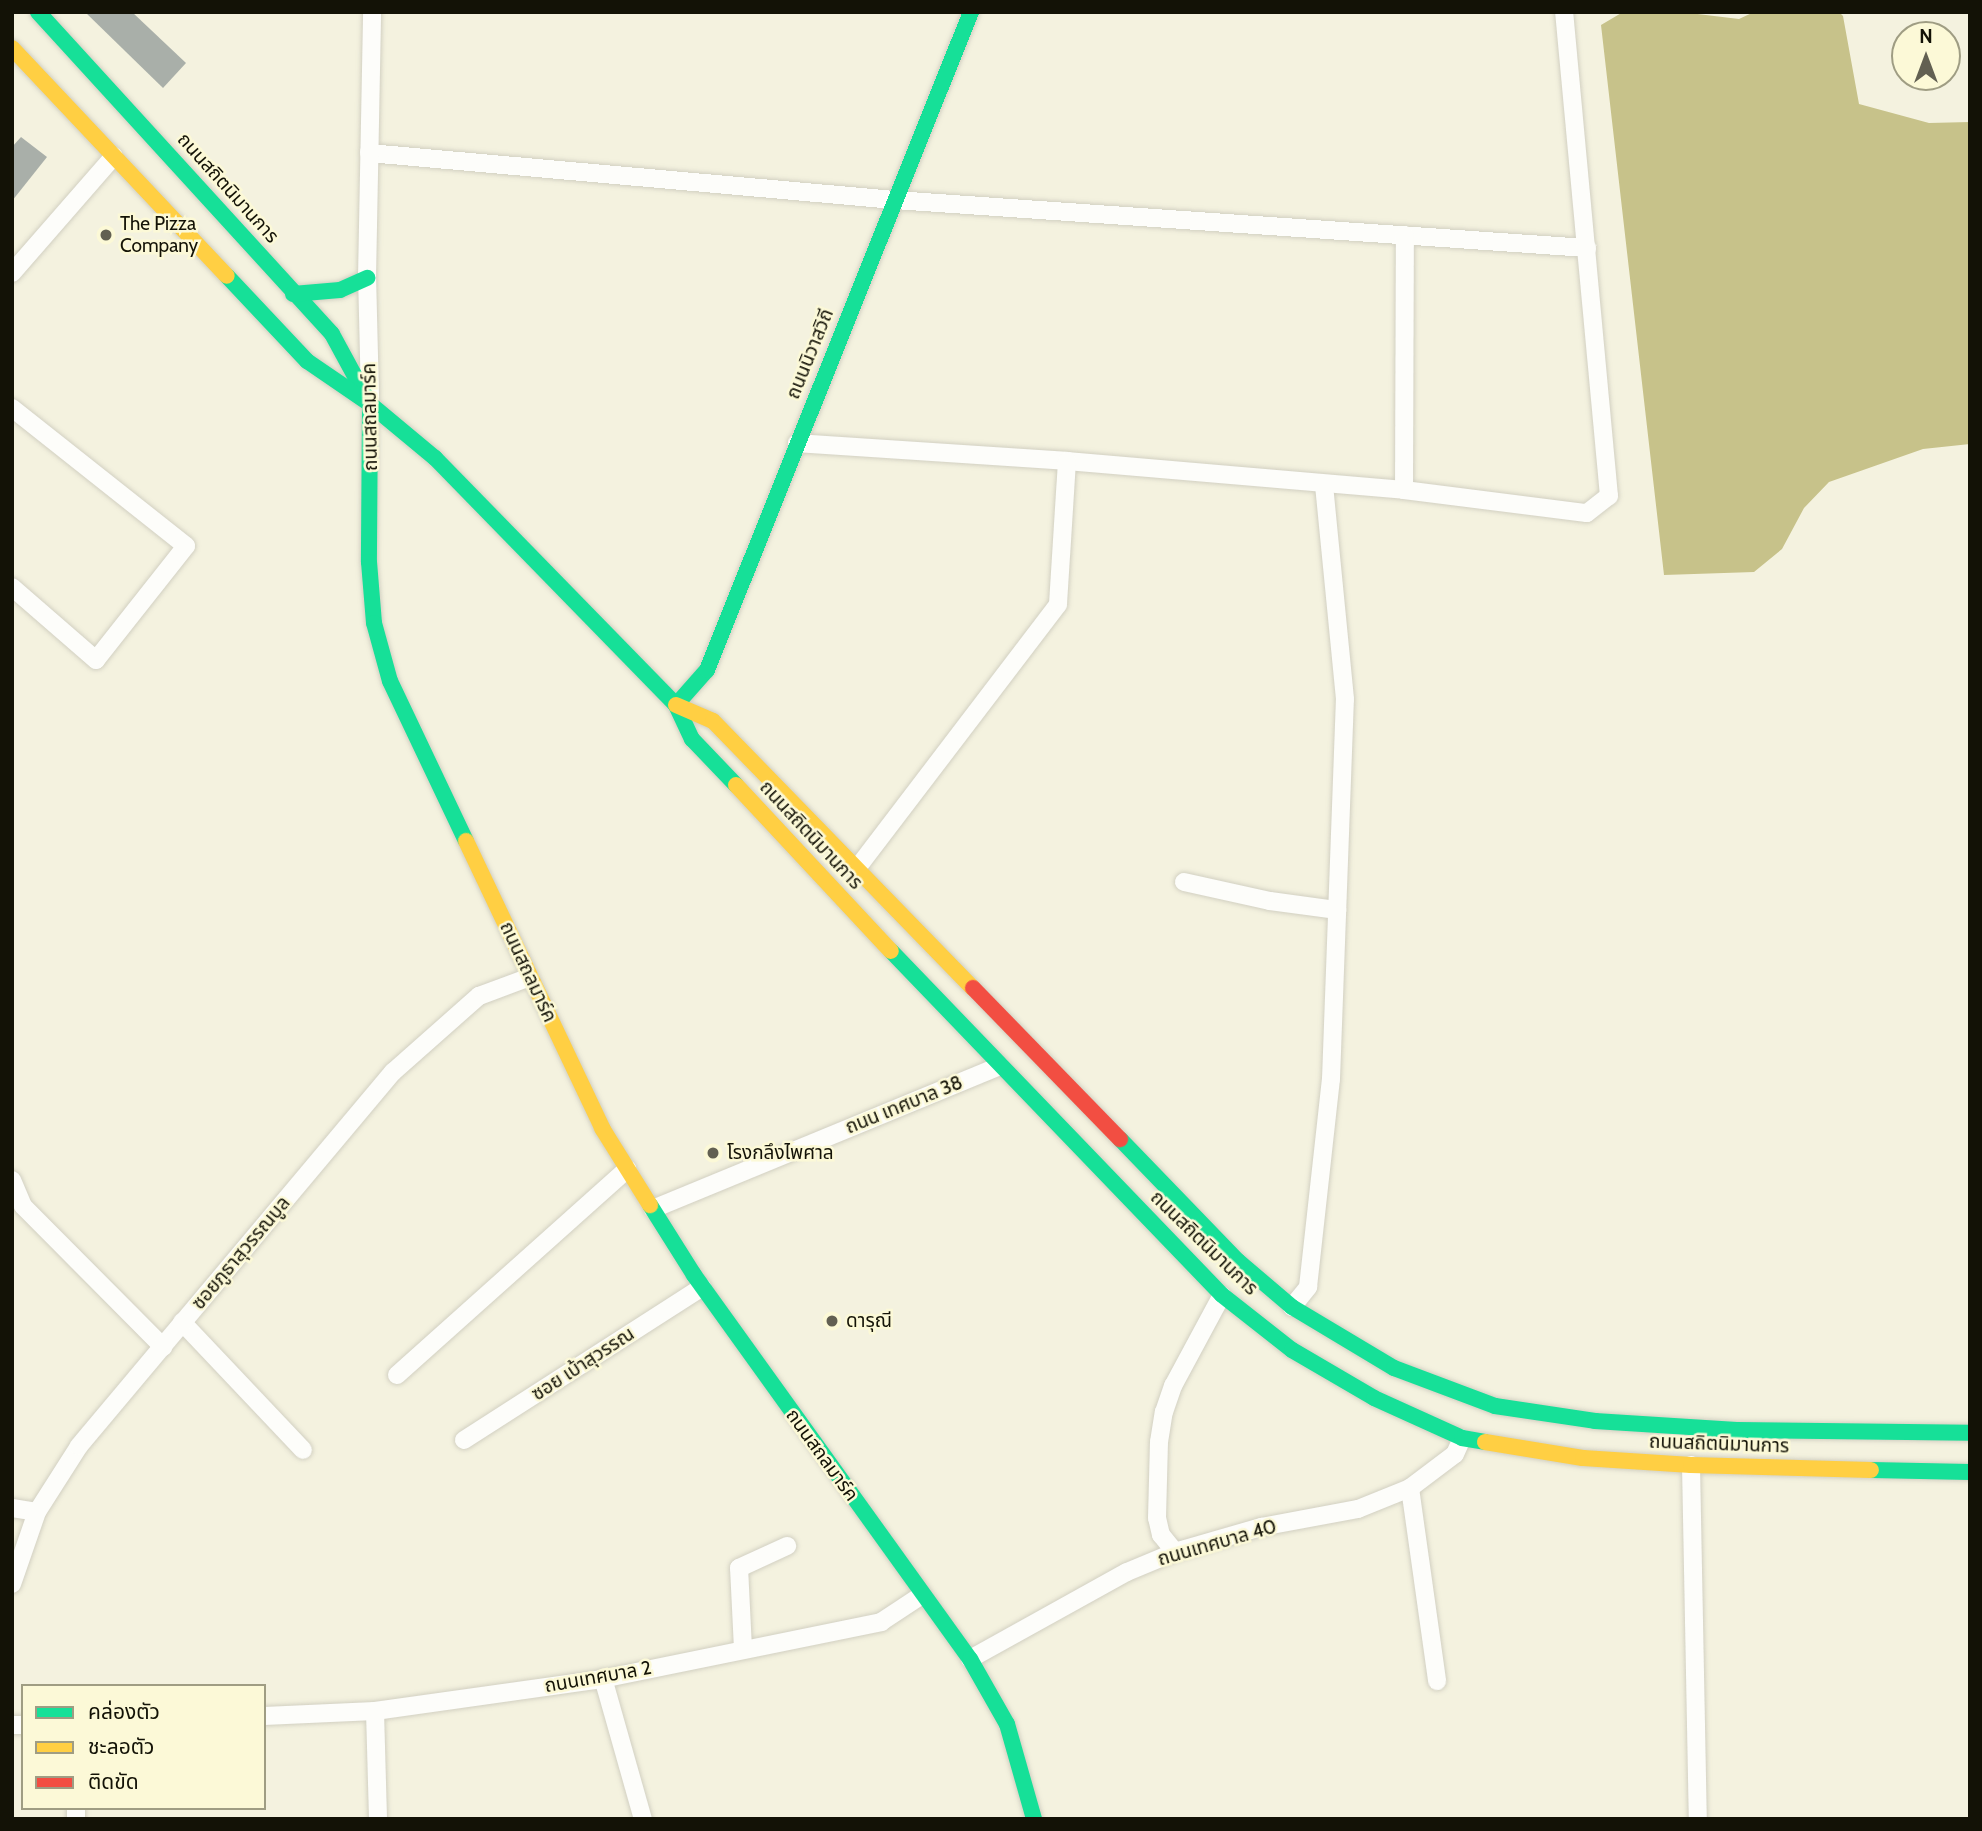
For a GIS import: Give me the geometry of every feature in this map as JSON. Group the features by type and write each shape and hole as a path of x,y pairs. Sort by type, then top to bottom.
{"main road":[{"name":"ถนนสถิตนิมานการ","path":"38,12 332,334 370,404"},
{"name":"ถนนนิวาสวิถี","path":"676,705 707,670 971,12"},
{"name":"ถนนสถิตนิมานการ","path":"12,48 307,361 370,404 435,458 676,705 692,738 1000,1066 1222,1295 1292,1350 1374,1398 1462,1438 1583,1458 1691,1465 1970,1472"},
{"path":"114,156 144,126"},
{"path":"293,294 340,290 368,278"},
{"name":"ถนนสถลมาร์ค","path":"370,404 369,562 374,623 390,681 602,1128 702,1287 970,1659 1007,1724 1034,1819"},
{"name":"ถนนสถิตนิมานการ","path":"676,705 713,721 858,867 1238,1261 1292,1307 1394,1368 1495,1406 1595,1421 1724,1429 1970,1433"}],"street":[{"name":"ถนนสถลมาร์ค","path":"370,404 368,278 372,12"},
{"path":"797,443 1067,460 1324,485 1404,490 1587,513 1609,496 1564,12"},
{"path":"369,153 895,200 1587,248"},
{"path":"12,273 114,156"},
{"path":"1404,490 1405,235"},
{"path":"12,408 186,547 96,660 12,587"},
{"path":"858,867 1058,604 1067,460"},
{"path":"1292,1307 1308,1287 1322,1180 1331,1079 1345,699 1324,485"},
{"path":"1184,882 1270,901 1337,911"},
{"name":"ซอยภูธาสุวรรณบูล","path":"12,1584 37,1512 79,1446 393,1072 479,996 530,977"},
{"name":"ถนน เทศบาล 38","path":"653,1209 1000,1066"},
{"path":"397,1375 627,1169"},
{"path":"12,1180 23,1206 163,1347"},
{"name":"ซอย เบ้าสุวรรณ","path":"464,1440 702,1287"},
{"path":"1175,1552 1161,1535 1157,1518 1159,1442 1164,1412 1173,1386 1222,1295"},
{"path":"182,1322 303,1450"},
{"name":"ถนนเทศบาล 40","path":"970,1659 1127,1572 1175,1552 1261,1527 1358,1509 1410,1488 1455,1454 1462,1438"},
{"path":"1691,1465 1698,1819"},
{"path":"1410,1488 1437,1681"},
{"path":"12,1508 37,1512"},
{"path":"743,1649 738,1568 787,1546"},
{"name":"ถนนเทศบาล 2","path":"266,1716 375,1711 603,1678 881,1622 922,1595"},
{"path":"603,1678 643,1819"},
{"path":"375,1711 378,1819"}],"shaded area":[{"path":"1623,12 1681,12 1739,19 1754,12 1839,12 1843,16 1859,104 1929,123 1970,122 1970,444 1923,449 1829,482 1804,508 1782,549 1754,572 1664,575 1601,25"}],"building":[{"path":"85,12 132,12 186,63 163,88"},
{"path":"21,137 47,157 12,201 12,147"}],"traffic: fast":[{"path":"38,12 332,334 370,404 369,562 374,623 390,681 466,841"},
{"path":"676,705 707,670 971,12"},
{"path":"227,276 307,361 370,404 435,458 676,705 692,739 736,785"},
{"path":"293,294 340,290 367,278"},
{"path":"891,951 1222,1295 1292,1350 1374,1398 1462,1438 1485,1442"},
{"path":"1120,1139 1238,1261 1292,1307 1394,1368 1495,1406 1595,1421 1737,1430 1970,1433"},
{"path":"650,1205 694,1275 970,1659 1007,1724 1034,1819"},
{"path":"1871,1470 1970,1472"}],"traffic: slow":[{"path":"12,48 227,276"},
{"path":"676,705 713,721 973,988"},
{"path":"736,785 891,951"},
{"path":"466,841 602,1128 650,1205"},
{"path":"1485,1442 1583,1458 1691,1465 1871,1470"}],"traffic: jam":[{"path":"973,988 1120,1139"}],"place":[{"name":"The Pizza Company","path":"106,235"},
{"name":"โรงกลึงไพศาล","path":"713,1153"},
{"name":"ดารุณี","path":"832,1321"}]}
